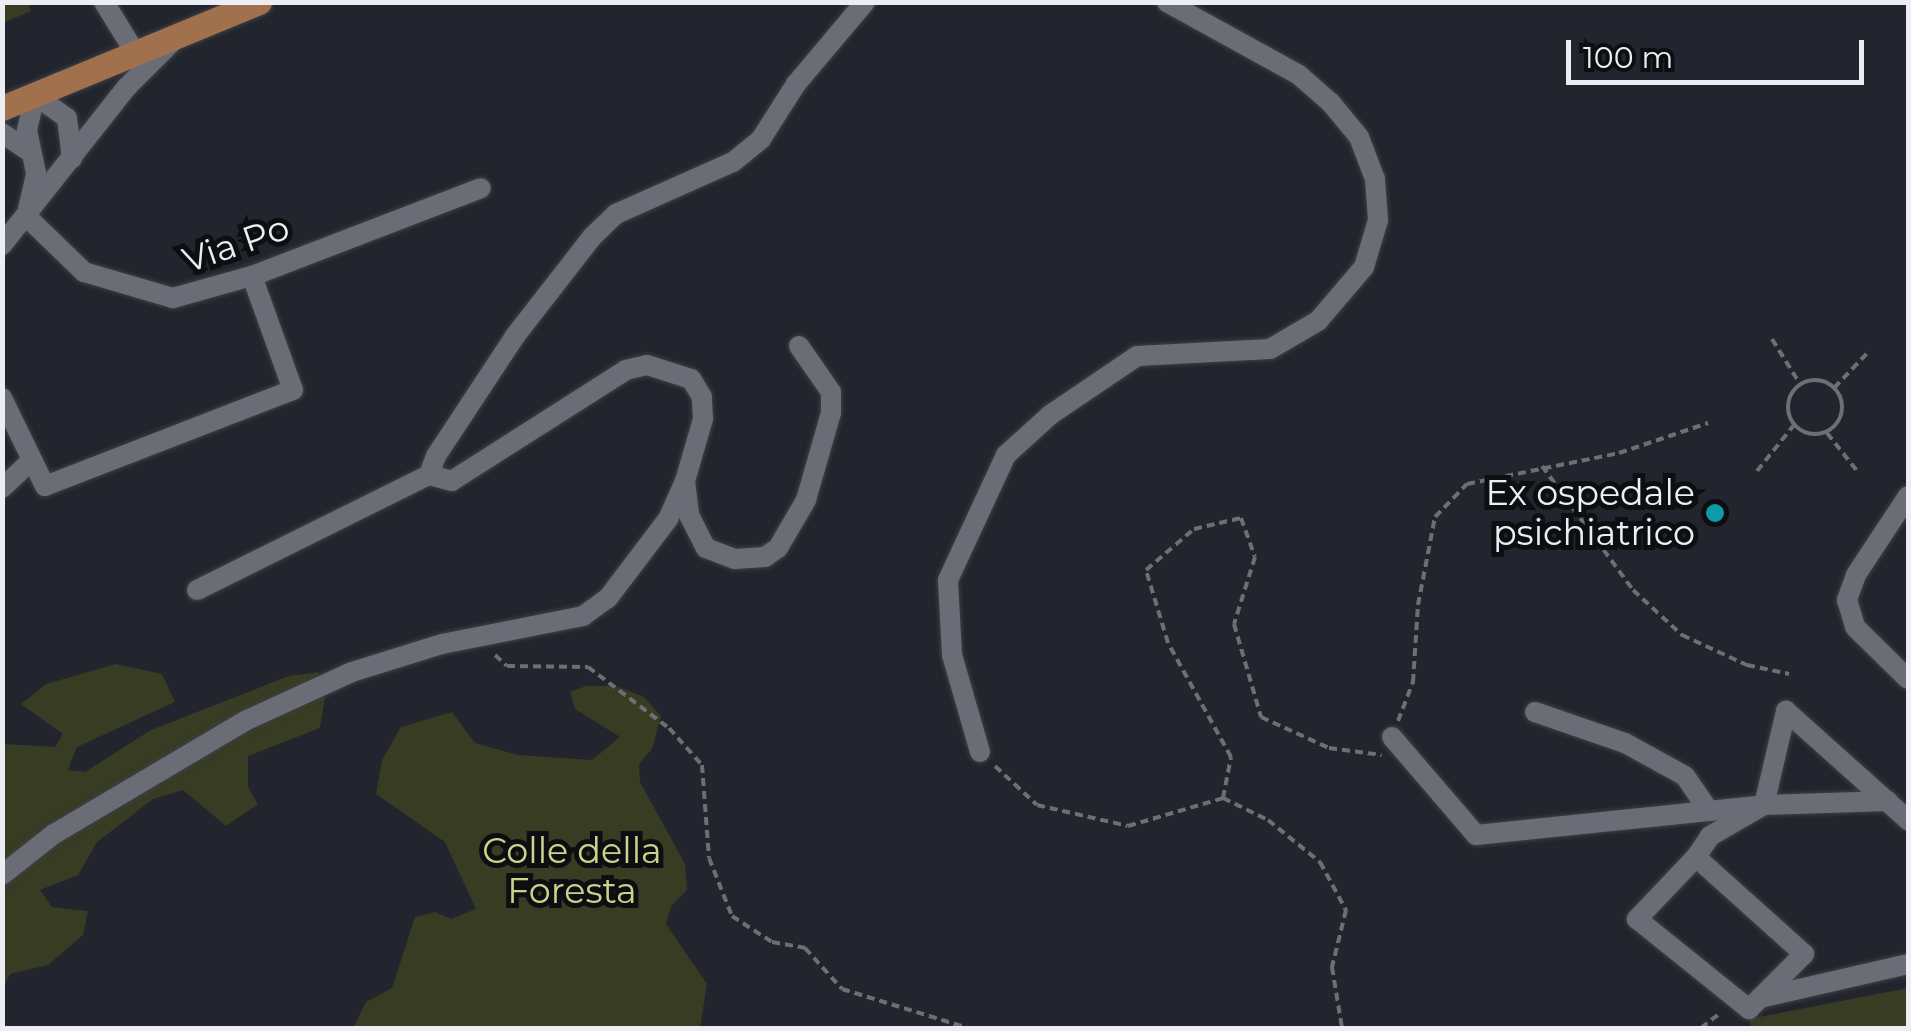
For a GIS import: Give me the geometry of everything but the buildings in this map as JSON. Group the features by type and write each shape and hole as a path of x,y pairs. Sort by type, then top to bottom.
{"main road":[{"path":"2,108 260,2"}],"street":[{"path":"104,2 136,54"},
{"path":"197,590 429,476 460,416 592,237 616,214 733,162 760,139 796,84 865,2"},
{"path":"980,752 952,654 948,580 1006,455 1050,415 1138,356 1270,349 1318,321 1364,267 1378,220 1375,179 1359,138 1330,104 1298,75 1167,2"},
{"path":"5,237 26,216 127,87 176,37"},
{"path":"26,216 36,174 27,130 35,94 67,118 72,159"},
{"path":"2,133 30,152"},
{"name":"Via Po","path":"26,216 84,272 109,284 173,298 252,276 481,188"},
{"path":"2,398 44,486 293,390 252,276"},
{"path":"686,481 689,515 706,548 735,559 765,558 778,548 806,500 831,413 831,392 799,346"},
{"path":"2,875 54,834 247,720 352,672 477,638 583,616 608,598 634,570 686,481 703,419 702,397 691,379 647,365 626,370 452,482 429,476"},
{"path":"2,488 32,460"},
{"path":"1908,496 1856,575 1847,600 1854,627 1908,680"},
{"path":"1535,712 1624,744 1685,776 1709,811"},
{"path":"1696,857 1804,954 1750,1009 1637,919 1696,857 1710,836 1764,805 1786,712 1908,820"},
{"path":"1392,737 1476,835 1764,805 1888,802"},
{"path":"1760,998 1908,964"}],"path":[{"path":"1772,340 1800,384"},
{"path":"1834,388 1870,350"},
{"path":"1818,380 1834,388 1842,412 1826,432 1810,434 1794,425 1789,398 1800,384 1818,380"},
{"path":"1223,798 1231,757 1168,643 1146,570 1194,530 1241,518 1255,556 1234,624 1261,716 1329,748 1385,755 1413,682 1418,605 1436,517 1467,484 1619,453 1708,423"},
{"path":"1756,471 1794,425"},
{"path":"1826,432 1858,472"},
{"path":"1542,466 1632,590 1682,635 1746,665 1789,674"},
{"path":"477,638 507,666 588,668 669,728 702,765 708,858 732,916 772,942 806,948 842,989 968,1028"},
{"path":"980,752 1036,805 1128,826 1223,798 1268,820 1320,862 1346,910 1332,967 1342,1028"},
{"path":"1700,1028 1738,1000"}],"green space":[{"path":"3,2 27,3 31,11 3,23"},
{"path":"116,664 162,674 175,702 77,747 68,770 85,772 151,730 289,676 318,672 326,690 320,728 248,756 248,787 258,804 226,826 183,790 153,799 97,842 78,875 40,890 52,907 88,911 83,935 48,965 10,974 3,989 3,744 55,747 63,734 21,704 46,684"},
{"name":"Colle della Foresta","path":"586,686 616,686 644,697 661,716 652,749 639,764 640,782 685,864 687,890 671,906 666,924 707,984 700,1028 353,1028 366,1002 392,988 415,917 435,912 451,919 476,909 445,842 376,794 382,760 401,727 452,712 475,743 518,755 592,760 620,737 575,709 570,692"},
{"path":"1908,988 1908,1028 1752,1028 1749,1019"}],"place":[{"name":"Ex ospedale psichiatrico","path":"1715,513"}]}
